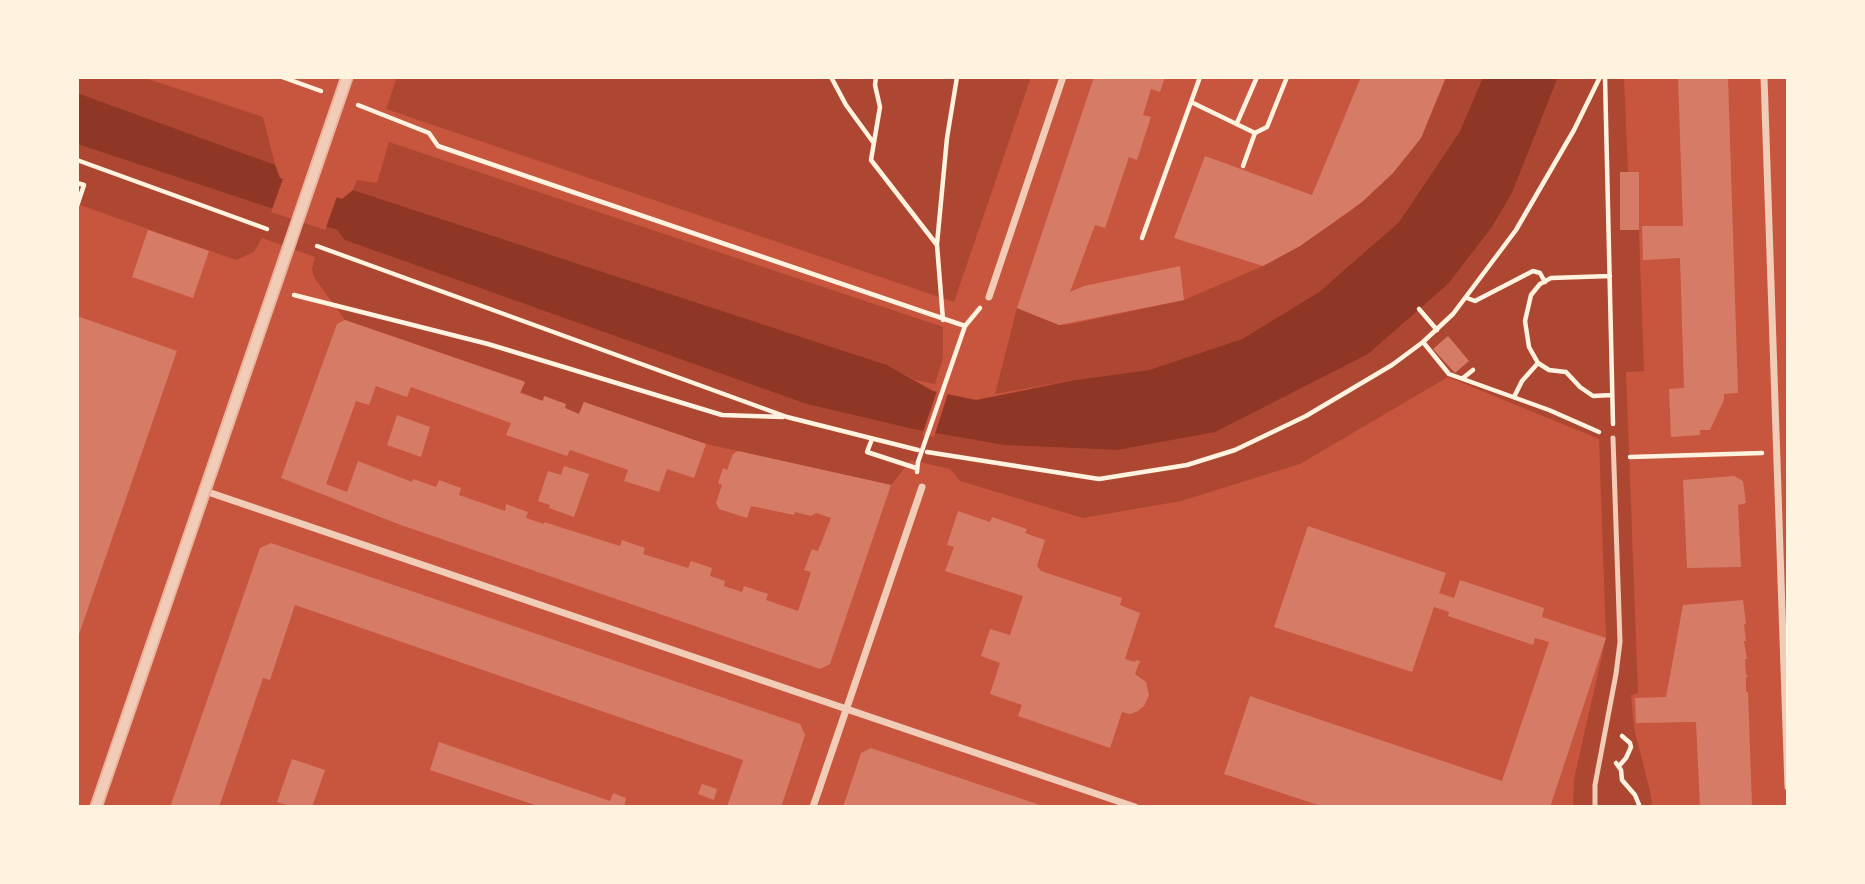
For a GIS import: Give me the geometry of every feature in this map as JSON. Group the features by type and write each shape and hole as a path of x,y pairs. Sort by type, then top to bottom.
{"street":[{"path":"96,807 348,77"},
{"path":"989,297 1063,77"},
{"path":"1764,77 1788,787"},
{"path":"813,807 922,487"},
{"path":"205,491 1135,807"}],"lane":[{"path":"1595,807 1595,785 1620,642 1613,438"}],"path":[{"path":"282,77 429,133 438,146 965,326"},
{"path":"831,77 846,105 873,143"},
{"path":"876,77 880,107 871,160 937,244"},
{"path":"943,320 937,244 947,138 957,77"},
{"path":"1142,238 1200,77"},
{"path":"1237,123 1256,77"},
{"path":"1243,166 1255,133 1267,127 1287,77"},
{"path":"1423,342 1449,374 1514,397 1613,438 1603,77"},
{"path":"927,452 1098,479 1187,465 1235,450 1350,392 1423,342 1467,298 1516,230 1603,77"},
{"path":"1191,102 1255,133"},
{"path":"77,160 267,229"},
{"path":"77,183 83,185 77,206"},
{"path":"317,246 787,417 918,450"},
{"path":"1467,298 1475,301 1533,271 1541,273 1545,282"},
{"path":"1610,276 1563,277 1545,282 1531,295 1525,321 1529,347 1538,363 1549,370 1566,372 1593,396 1612,395"},
{"path":"274,291 336,304 488,344 722,415 787,417"},
{"path":"872,439 867,452 917,465 965,326 989,297"},
{"path":"1419,309 1437,330"},
{"path":"1514,397 1522,381 1538,363"},
{"path":"1463,379 1473,370"},
{"path":"1614,457 1776,453"},
{"path":"1600,756 1619,766 1622,780 1635,795 1640,807"}],"shaded area":[{"path":"77,77 142,77 263,117 276,168 77,96"},
{"path":"397,77 1031,77 954,302 386,109"},
{"path":"1446,77 1483,77 1460,131 1399,222 1319,292 1242,339 1149,370 995,394 1017,308 1059,325 1067,325 1184,300 1263,266 1300,246 1352,210 1393,173 1421,138"},
{"path":"1483,77 1558,77 1512,193 1492,227 1449,283 1368,354 1215,432 1117,450 1004,445 918,430 807,404 345,240 337,230 77,144 77,93 275,165 280,178 342,199 353,190 887,365 933,391 976,400 1075,380 1149,370 1242,339 1319,292 1399,222 1460,131"},
{"path":"1558,77 1624,77 1628,172 1620,173 1620,230 1639,230 1644,371 1626,372 1638,693 1631,695 1634,728 1652,807 1573,807 1574,779 1606,638 1599,439 1448,377 1300,464 1181,501 1083,518 960,481 950,469 911,460 891,485 706,444 584,402 579,414 565,408 565,404 545,396 543,401 521,392 524,381 345,320 314,277 312,269 315,257 262,238 254,252 236,260 77,204 77,144 337,230 346,240 918,430 1004,445 1117,450 1449,283 1492,227 1512,193"},
{"path":"389,142 943,327 943,358 935,384 915,380 887,365 353,190 357,180 377,183"}],"pier":[{"path":"284,176 338,194 325,230 271,212"},
{"path":"938,388 949,390 934,437 922,435"}],"building":[{"path":"1094,77 1165,77 1160,92 1151,89 1143,115 1151,117 1137,160 1129,157 1105,228 1095,225 1070,292 1084,286 1180,266 1184,300 1059,325 1017,308"},
{"path":"1361,77 1446,77 1421,138 1393,173 1362,202 1300,246 1263,266 1174,238 1205,156 1312,195"},
{"path":"1678,77 1728,77 1738,393 1724,394 1724,400 1710,430 1700,430 1700,435 1671,437 1669,389 1684,388 1680,258 1643,260 1642,226 1683,226"},
{"path":"1620,172 1639,172 1639,230 1620,230"},
{"path":"148,230 209,251 193,298 132,277"},
{"path":"77,316 177,351 77,640"},
{"path":"345,320 525,382 520,393 543,401 544,396 566,404 565,408 579,414 584,402 706,444 694,478 667,469 659,492 624,481 628,470 570,450 567,456 506,435 511,423 411,387 407,397 376,386 369,405 356,401 326,484 347,492 358,461 412,482 413,479 436,487 439,480 461,488 459,495 505,511 506,504 528,512 526,518 544,524 620,546 622,540 645,548 643,554 688,568 691,561 712,568 710,576 725,581 724,586 742,592 744,586 768,594 766,600 798,611 811,572 804,570 812,549 818,551 831,518 816,513 811,516 795,512 794,515 751,506 747,518 719,509 716,503 722,485 718,483 723,468 727,470 733,454 738,451 891,485 830,664 820,669 398,524 281,478 337,324"},
{"path":"1448,336 1469,361 1455,373 1433,349"},
{"path":"397,415 430,427 421,457 387,445"},
{"path":"564,466 589,474 574,517 538,501 548,471 561,475"},
{"path":"1734,476 1743,481 1746,503 1738,505 1741,567 1687,568 1683,480"},
{"path":"958,511 990,522 992,517 1027,529 1025,533 1045,540 1037,566 1041,571 1122,598 1120,605 1140,613 1125,659 1140,661 1135,674 1146,682 1149,695 1144,706 1138,711 1130,714 1122,712 1110,748 1018,716 1022,705 990,694 1000,663 981,656 990,629 1010,635 1023,596 945,571 954,547 947,545"},
{"path":"1308,526 1446,573 1439,593 1454,598 1460,580 1544,608 1542,617 1606,638 1550,807 1324,807 1224,774 1250,696 1502,781 1549,642 1535,638 1533,645 1448,616 1449,612 1434,607 1412,672 1274,627"},
{"path":"271,543 800,724 805,735 781,807 727,807 743,760 295,605 270,680 263,678 219,807 170,807 260,548"},
{"path":"1743,600 1752,807 1700,807 1696,722 1636,723 1635,698 1666,697 1683,605"},
{"path":"439,742 610,801 613,793 626,798 624,807 541,807 430,770"},
{"path":"871,748 1043,807 843,807 861,753"},
{"path":"292,759 325,770 312,807 293,807 277,802"},
{"path":"702,784 717,789 714,800 698,794"}],"tram line":[{"path":"90,807 341,77"},
{"path":"102,807 353,77"}]}
